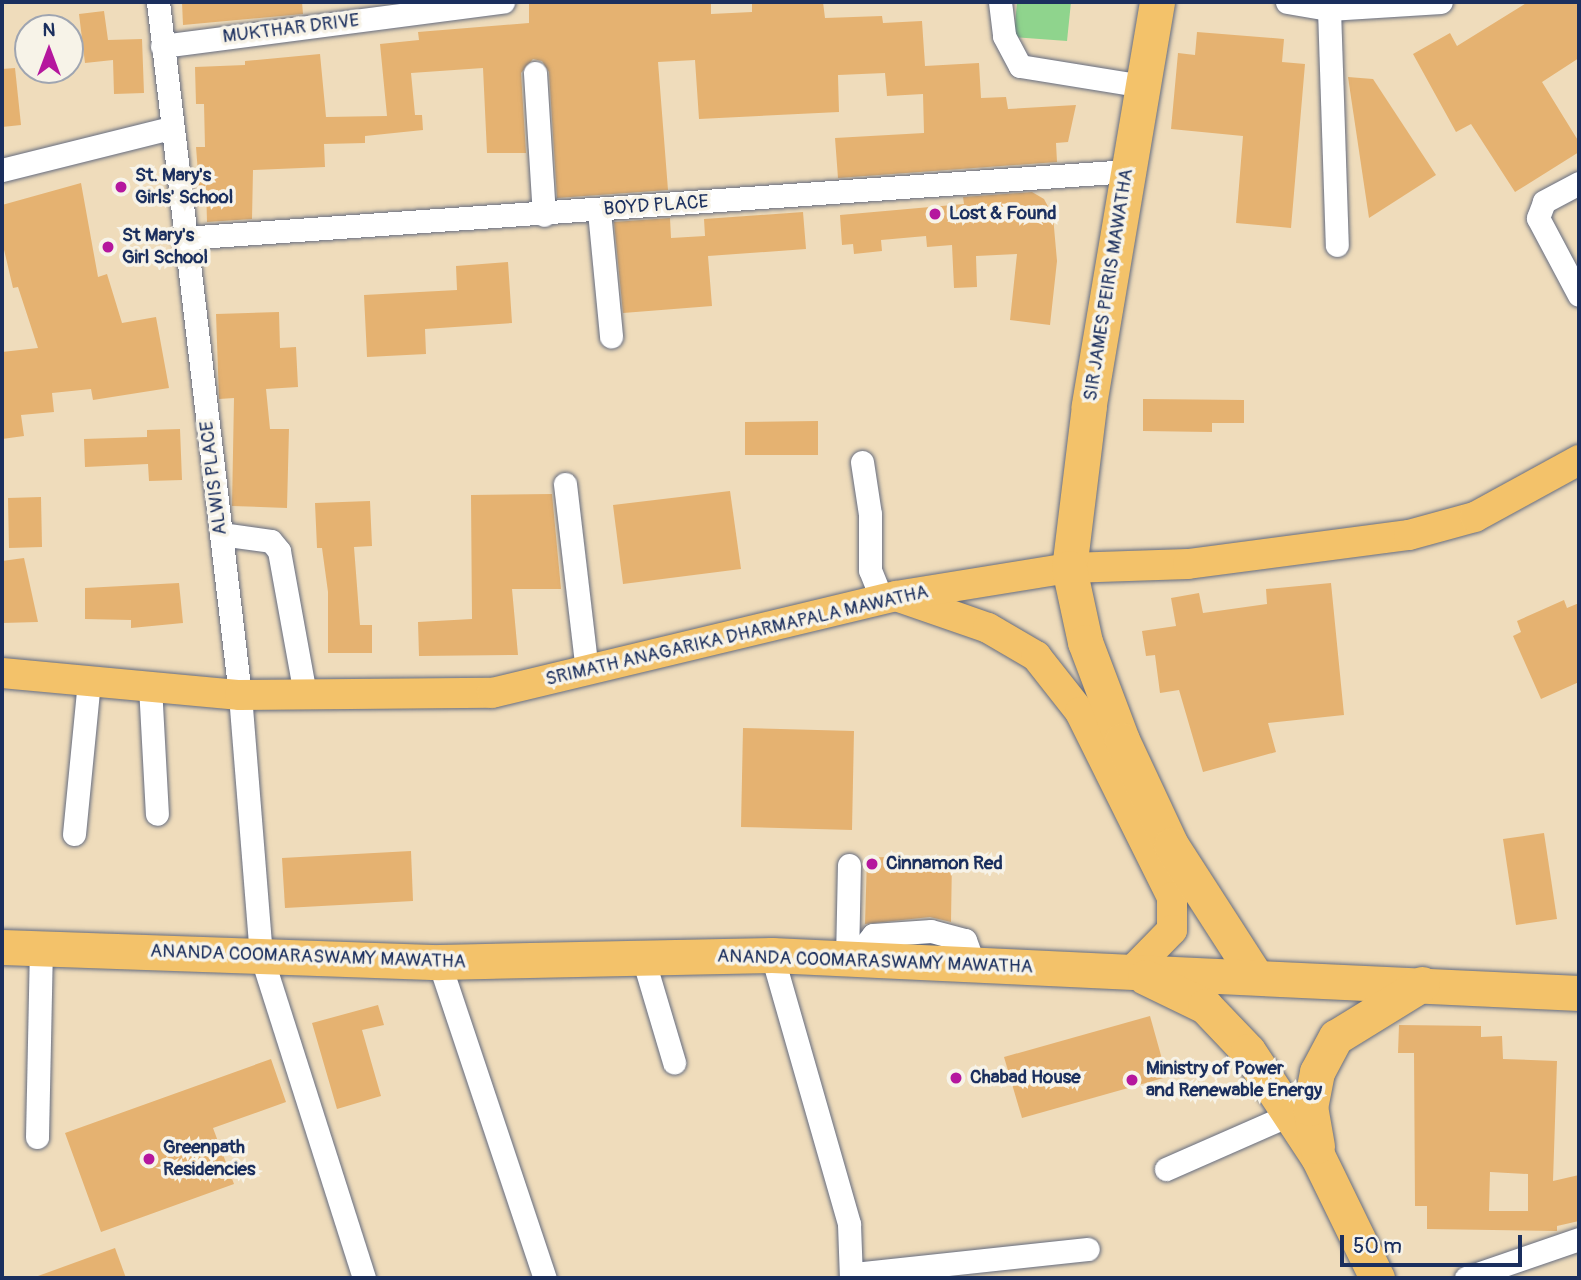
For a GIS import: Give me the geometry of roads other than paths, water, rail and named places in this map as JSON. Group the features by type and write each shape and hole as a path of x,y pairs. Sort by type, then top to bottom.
{"highway":[{"name":"SIR JAMES PEIRIS MAWATHA","path":"1157,2 1089,407 1069,568 1085,642 1122,740 1171,845 1256,977"},
{"name":"ANANDA COOMARASWAMY MAWATHA","path":"2,947 439,962 772,955 1579,993"},
{"path":"1132,971 1205,1006 1248,1051 1318,1157 1377,1278"},
{"path":"1318,1157 1310,1108 1317,1072 1336,1037 1422,984"}],"main road":[{"name":"SRIMATH ANAGARIKA DHARMAPALA MAWATHA","path":"2,673 240,695 492,693 889,598 1069,568 1188,564 1409,535 1475,517 1579,460"},
{"path":"889,598 988,628 1036,656 1080,712 1172,897 1172,930 1132,971"}],"street":[{"name":"ALWIS PLACE","path":"158,2 240,695 261,955 364,1278"},
{"name":"MUKTHAR DRIVE","path":"162,46 503,2"},
{"path":"1000,2 1004,36 1020,66 1143,86"},
{"path":"1287,2 1329,9 1441,2"},
{"path":"1329,9 1337,245"},
{"path":"536,73 544,215"},
{"path":"2,170 171,128"},
{"name":"BOYD PLACE","path":"184,238 544,215 1128,171"},
{"path":"1579,183 1545,202 1538,218 1579,295"},
{"path":"599,211 611,336"},
{"path":"862,462 870,513 870,570 889,598"},
{"path":"565,484 587,671"},
{"path":"221,534 271,541 279,551 305,694"},
{"path":"74,834 89,681"},
{"path":"150,686 156,814"},
{"path":"849,865 856,959"},
{"path":"37,1137 41,949"},
{"path":"772,955 849,1224 852,1276 1088,1249"},
{"path":"643,958 674,1062"},
{"path":"439,962 545,1278"},
{"path":"1166,1169 1291,1114"},
{"path":"1466,1278 1579,1239"}],"place":[{"name":"St. Mary's Girls' School","path":"121,187"},
{"name":"Lost & Found","path":"935,214"},
{"name":"St Mary's Girl School","path":"108,247"},
{"name":"Cinnamon Red","path":"872,864"},
{"name":"Chabad House","path":"956,1078"},
{"name":"Ministry of Power and Renewable Energy","path":"1132,1080"},
{"name":"Greenpath Residencies","path":"149,1159"}]}
